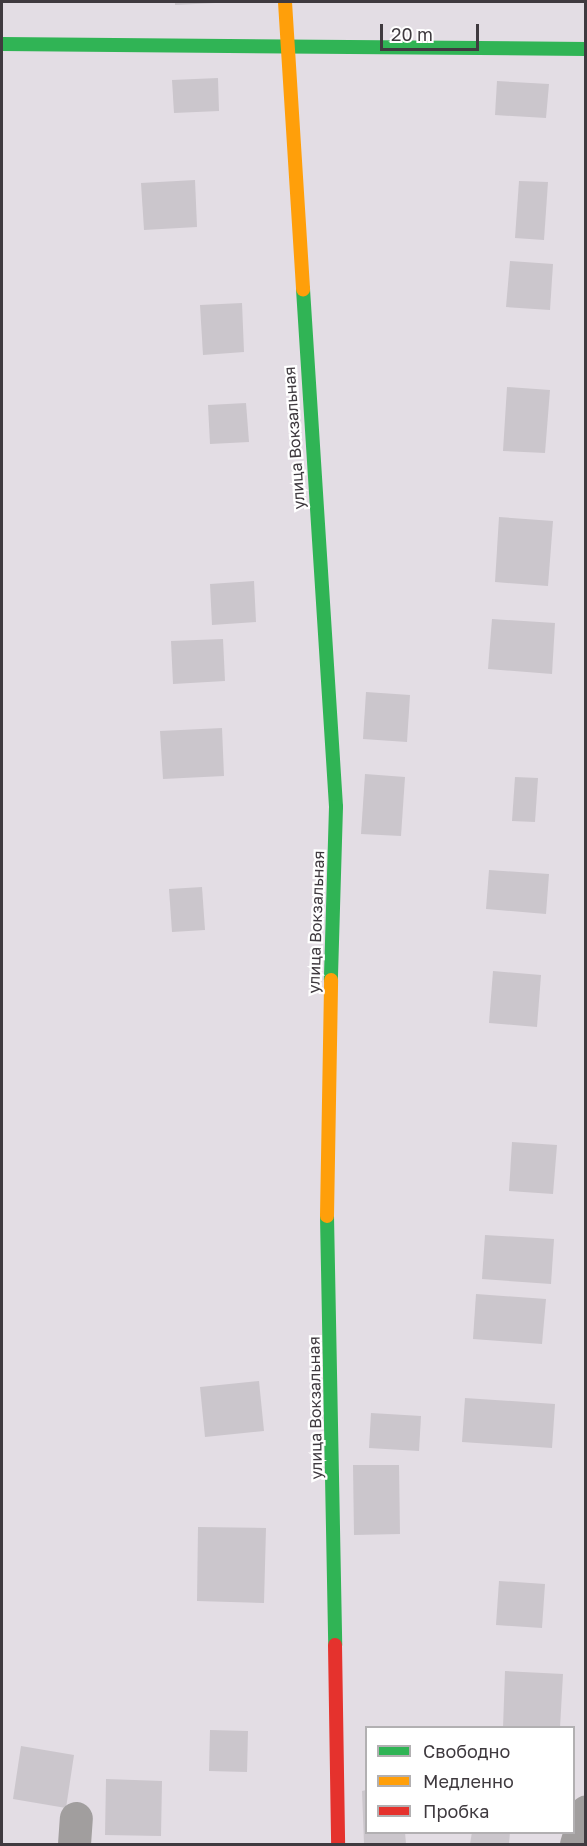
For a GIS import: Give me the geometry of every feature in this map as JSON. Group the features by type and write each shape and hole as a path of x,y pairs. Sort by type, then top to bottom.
{"street":[{"name":"улица Вокзальная","path":"285,2 285,47 336,807 326,1134 338,1845"},
{"path":"2,44 585,49"},
{"path":"576,1845 585,1811"}],"building":[{"path":"175,2 215,2 215,3 175,5"},
{"path":"218,78 219,111 174,113 172,80"},
{"path":"497,81 549,84 546,118 495,115"},
{"path":"195,180 197,227 144,230 141,183"},
{"path":"519,181 548,182 544,240 515,238"},
{"path":"510,261 553,264 550,310 506,307"},
{"path":"242,303 244,352 203,355 200,305"},
{"path":"507,387 550,390 545,453 503,451"},
{"path":"246,403 249,442 210,444 208,405"},
{"path":"499,517 553,521 548,586 495,582"},
{"path":"254,581 256,622 212,625 210,584"},
{"path":"492,619 555,623 552,674 488,669"},
{"path":"223,639 225,681 173,684 171,641"},
{"path":"366,692 410,695 407,742 363,739"},
{"path":"222,728 224,776 163,779 160,731"},
{"path":"365,774 405,777 401,836 361,834"},
{"path":"515,777 538,778 535,822 512,821"},
{"path":"489,870 549,874 546,914 486,909"},
{"path":"202,887 205,930 172,932 169,889"},
{"path":"493,971 541,975 537,1027 489,1023"},
{"path":"512,1142 557,1145 553,1194 509,1191"},
{"path":"485,1235 554,1239 551,1284 482,1279"},
{"path":"476,1294 546,1299 542,1344 473,1339"},
{"path":"259,1381 264,1431 205,1437 200,1387"},
{"path":"465,1398 555,1404 552,1448 462,1442"},
{"path":"371,1413 421,1416 419,1451 369,1448"},
{"path":"353,1465 399,1465 400,1534 354,1535"},
{"path":"198,1527 266,1528 264,1603 197,1601"},
{"path":"499,1581 545,1584 542,1628 496,1625"},
{"path":"505,1671 563,1674 560,1726 503,1726"},
{"path":"210,1730 248,1731 247,1772 209,1771"},
{"path":"21,1746 74,1755 66,1808 13,1799"},
{"path":"106,1779 162,1781 161,1836 105,1835"},
{"path":"365,1790 365,1834 405,1834 406,1844 364,1844 362,1791"},
{"path":"472,1834 510,1834 509,1844 470,1844"}],"traffic: fast":[{"path":"2,44 586,49"},
{"path":"303,289 336,807 331,980"},
{"path":"327,1216 335,1645"}],"traffic: slow":[{"path":"285,2 303,289"},
{"path":"327,1216 331,980"}],"traffic: jam":[{"path":"335,1645 338,1844"}]}
